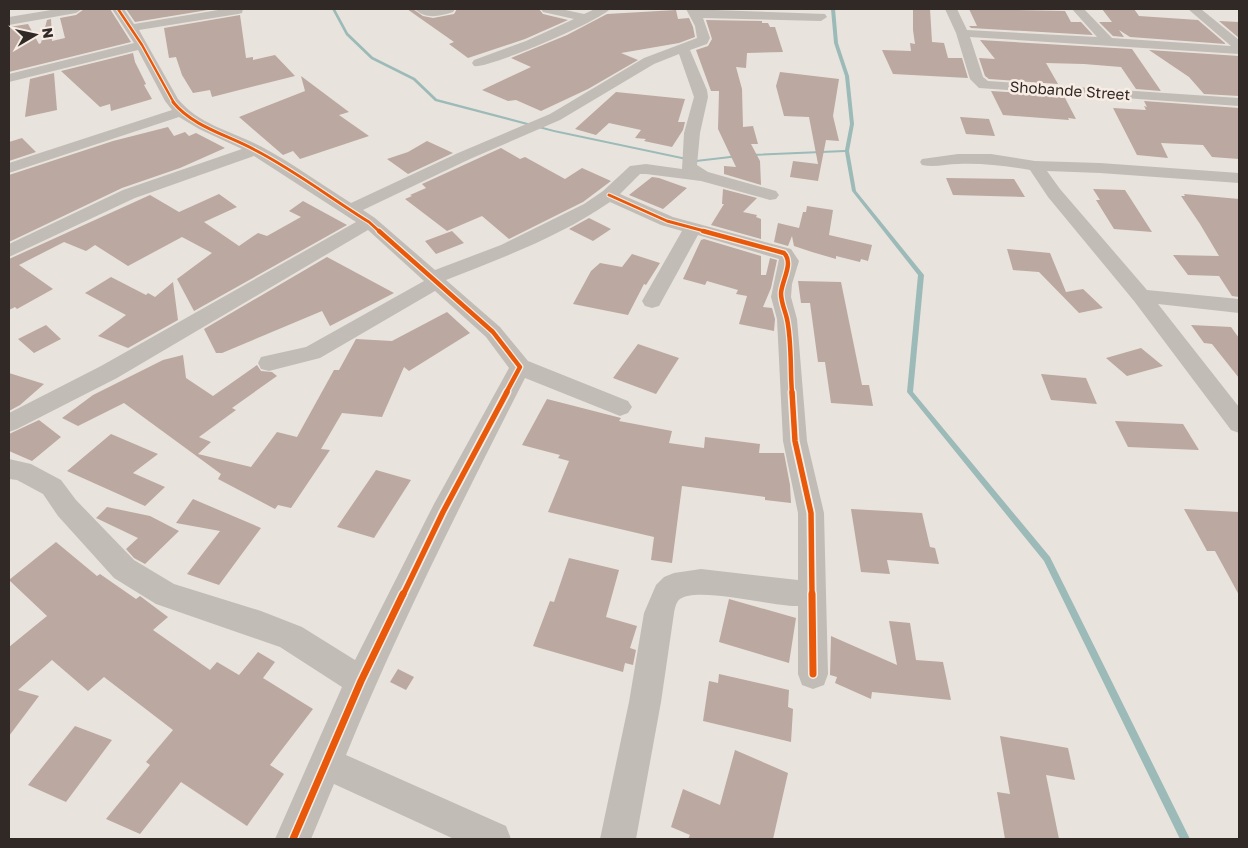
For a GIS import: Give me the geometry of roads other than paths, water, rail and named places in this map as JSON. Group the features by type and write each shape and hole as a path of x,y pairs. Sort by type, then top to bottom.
{"street":[{"path":"9,21 76,9"},
{"path":"118,9 142,45 172,101 181,112 204,126 256,150 316,186 359,216 493,332 520,367 620,407"},
{"path":"421,9 434,14 450,9"},
{"path":"547,9 586,18"},
{"path":"479,64 531,44 604,9"},
{"path":"693,12 714,12 717,9"},
{"name":"Shobande Street","path":"951,9 962,33 977,79 984,85 1239,102"},
{"path":"1078,9 1108,42"},
{"path":"1194,9 1239,46"},
{"path":"131,28 238,10"},
{"path":"693,12 821,17"},
{"path":"9,422 116,368 359,216 464,156 555,117 649,61 696,44 704,38 701,26 693,12"},
{"path":"962,33 1239,50"},
{"path":"9,78 142,45"},
{"path":"683,49 700,90 701,97 692,133 690,167 702,176"},
{"path":"9,168 181,112"},
{"path":"9,251 129,194 256,150"},
{"path":"928,162 985,159 1035,166 1100,168 1239,178"},
{"path":"1035,166 1054,193 1141,296 1239,424"},
{"path":"268,363 312,353 435,280 508,249 590,208 609,195 636,169 646,168 702,176 770,195"},
{"path":"609,195 668,221 784,253 788,257 789,262 780,290 781,306 787,319 795,441 811,513 814,674"},
{"path":"652,301 693,228"},
{"path":"1141,296 1239,306"},
{"path":"293,839 360,680 443,512 520,367"},
{"path":"9,469 22,471 52,487 67,508 124,569 166,595 261,625 290,637 360,680"},
{"path":"618,839 645,702 659,613 666,594 674,586 701,582 793,593 812,592"},
{"path":"326,763 493,839"}],"waterway":[{"path":"333,9 347,34 372,58 414,79 436,100 554,131 696,161 739,156"},
{"path":"833,9 836,43 847,76 852,124 847,151"},
{"path":"749,155 847,151"},
{"path":"847,151 854,191 921,275 910,392 1047,559 1185,839"}]}
